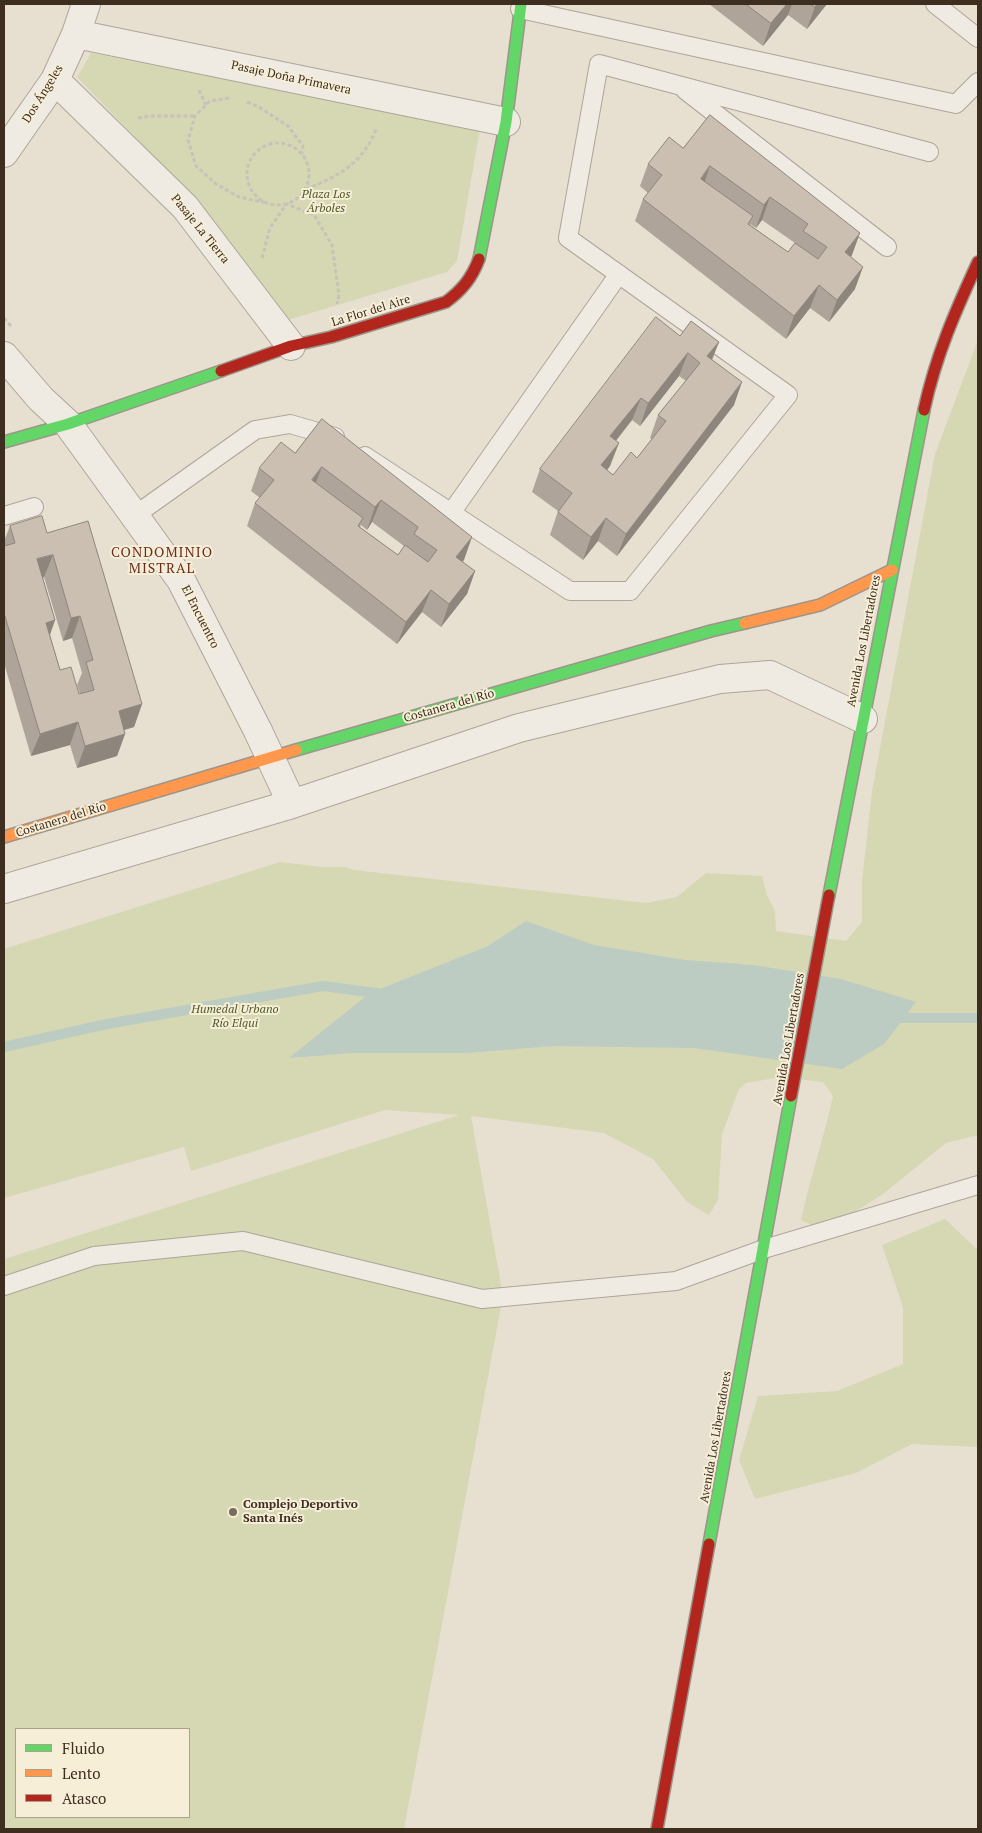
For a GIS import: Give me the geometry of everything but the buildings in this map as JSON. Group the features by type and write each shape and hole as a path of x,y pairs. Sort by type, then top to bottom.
{"street":[{"name":"Dos Ángeles","path":"4,153 55,80 76,34 86,4"},
{"name":"La Flor del Aire","path":"4,442 68,424 291,346 331,337 446,302 460,292 472,279 482,250 506,122 520,6"},
{"name":"Pasaje Doña Primavera","path":"76,34 506,122"},
{"name":"Pasaje La Tierra","path":"55,80 184,207 291,346"},
{"name":"Avenida Los Libertadores","path":"658,1829 822,929 929,387 957,306 978,262"},
{"name":"El Encuentro","path":"4,356 41,399 68,424 181,580 292,804"},
{"name":"Costanera del Río","path":"4,837 270,757 711,631 820,605 892,570"},
{"path":"4,889 292,804 519,728 720,679 770,676 863,719"}],"lane":[{"path":"935,4 978,38"},
{"path":"520,6 550,15 956,104 978,82"},
{"path":"134,516 255,430 290,424 339,439 570,591 630,591 788,395 568,238 599,64 929,152"},
{"path":"679,86 888,247"},
{"path":"451,513 619,274"},
{"path":"4,516 34,507"},
{"path":"4,1286 94,1256 243,1241 482,1299 676,1281 764,1249 978,1185"}],"path":[{"path":"234,97 210,101 195,116 188,140 196,166 216,184 240,197 267,203 276,205 286,204 295,200 305,189 310,174 308,164 295,147 285,143 274,142 264,145 254,152 249,161 246,172 247,182 251,191 267,203"},
{"path":"305,189 328,180 356,162 372,142 388,98"},
{"path":"242,101 259,107 288,126 303,146 302,154"},
{"path":"100,125 149,116 195,116"},
{"path":"286,204 314,216 332,245 339,295 331,337"},
{"path":"258,303 260,266 270,228 286,204"}],"green space":[{"name":"Plaza Los Árboles","path":"91,53 480,129 457,261 447,272 288,320 193,197 77,77"},
{"name":"Humedal Urbano Río Elqui","path":"978,340 978,1135 946,1143 883,1194 824,1231 801,1220 833,1096 823,1082 781,1077 746,1083 739,1089 722,1134 718,1200 709,1215 687,1202 653,1159 604,1133 471,1116 503,1296 404,1829 4,1829 4,1259 459,1115 385,1110 191,1171 184,1147 4,1198 4,949 280,862 323,867 346,867 354,870 646,903 677,897 706,873 762,876 767,895 775,911 776,931 846,941 862,922 862,880 872,791 935,454"},
{"path":"945,1219 978,1250 978,1447 912,1444 856,1473 755,1499 739,1460 758,1396 837,1391 903,1364 903,1307 882,1245"}],"shaded area":[{"path":"526,921 594,945 685,960 753,965 841,979 916,1002 884,1044 842,1069 694,1048 554,1046 466,1053 353,1053 289,1058 370,993 488,946"}],"waterway":[{"path":"4,1047 107,1024 323,986 383,994"},
{"path":"892,1018 978,1018"}],"traffic: fast":[{"path":"479,259 506,122 521,4"},
{"path":"4,442 68,424 221,371"},
{"path":"829,895 924,410"},
{"path":"296,750 711,631 745,623"},
{"path":"709,1544 791,1096"}],"traffic: slow":[{"path":"745,623 820,605 892,570"},
{"path":"4,837 296,750"}],"traffic: jam":[{"path":"221,371 291,346 331,337 446,302 466,283 479,259"},
{"path":"924,410 934,371 947,334 978,262"},
{"path":"791,1096 829,895"},
{"path":"657,1829 709,1544"}],"place":[{"name":"Complejo Deportivo Santa Inés","path":"233,1512"}],"district":[{"name":"CONDOMINIO MISTRAL","path":"162,562"}]}
